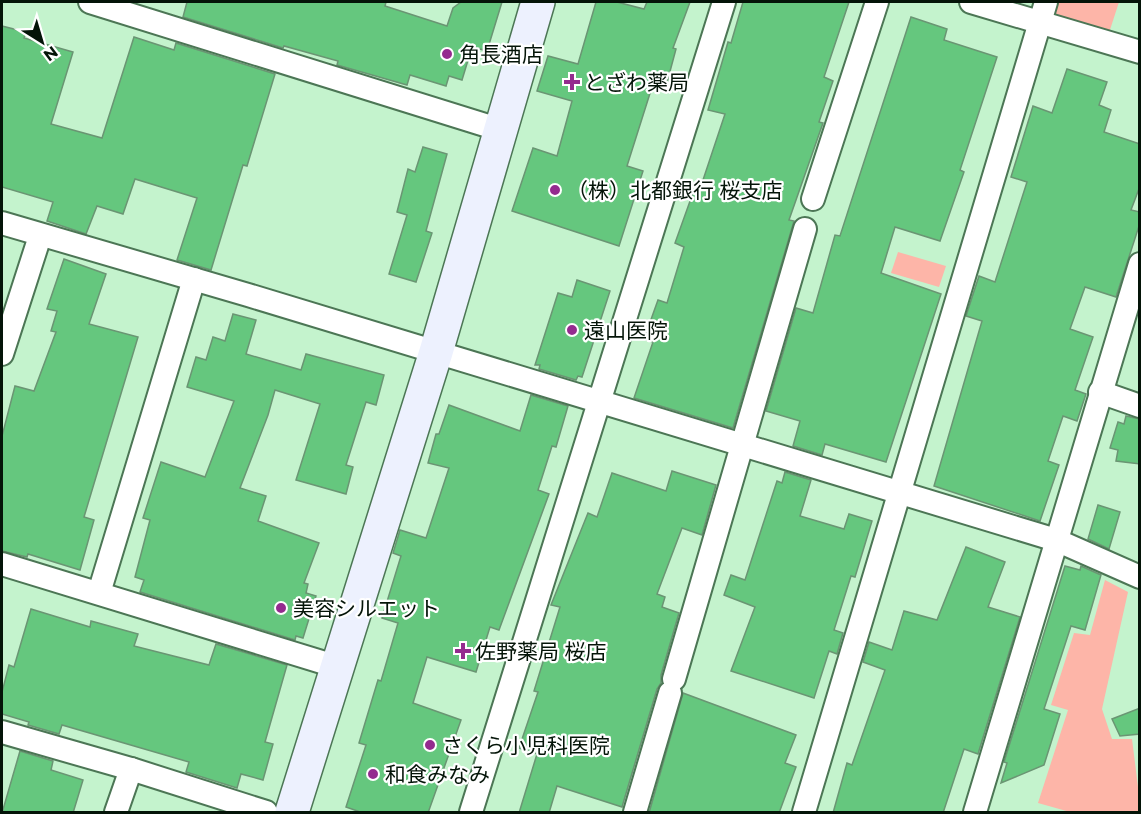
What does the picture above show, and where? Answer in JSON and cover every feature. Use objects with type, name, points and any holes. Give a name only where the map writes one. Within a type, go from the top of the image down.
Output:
[{"type":"street","points":[[90,2],[501,130]]},
{"type":"street","points":[[292,813],[436,351],[538,2]]},
{"type":"street","points":[[471,813],[724,2]]},
{"type":"street","points":[[813,199],[877,2]]},
{"type":"street","points":[[971,2],[1043,12],[1140,52]]},
{"type":"street","points":[[804,813],[1043,12]]},
{"type":"street","points":[[2,223],[436,351],[1056,540],[1140,577]]},
{"type":"street","points":[[635,813],[806,229]]},
{"type":"street","points":[[2,354],[40,236]]},
{"type":"street","points":[[975,813],[1140,264]]},
{"type":"street","points":[[99,593],[194,279]]},
{"type":"street","points":[[1100,392],[1140,406]]},
{"type":"street","points":[[2,564],[338,667]]},
{"type":"street","points":[[2,732],[130,769],[266,813]]},
{"type":"street","points":[[116,813],[130,769]]},
{"type":"shaded area","points":[[1053,2],[1119,2],[1108,36],[1048,17]]},
{"type":"shaded area","points":[[898,252],[946,266],[939,287],[891,273]]},
{"type":"shaded area","points":[[1105,580],[1128,592],[1102,709],[1112,739],[1132,739],[1139,812],[1070,812],[1038,803],[1068,710],[1051,705],[1074,633],[1090,635]]},
{"type":"building","points":[[187,2],[386,2],[385,6],[447,26],[453,8],[461,2],[502,2],[487,51],[472,47],[462,80],[449,76],[446,86],[410,75],[407,85],[337,65],[338,61],[284,46],[283,48],[183,17]]},
{"type":"building","points":[[596,2],[617,2],[644,9],[647,2],[690,2],[673,48],[676,49],[665,90],[652,87],[627,166],[643,171],[619,246],[512,211],[533,148],[557,156],[572,101],[537,91],[548,56],[578,64]]},
{"type":"building","points":[[743,2],[849,2],[824,77],[833,81],[819,122],[823,123],[789,220],[794,221],[733,428],[634,398],[653,342],[644,339],[658,300],[667,303],[684,247],[675,243],[694,190],[699,192],[725,114],[708,110],[728,42],[731,43]]},
{"type":"building","points":[[911,17],[947,29],[944,40],[997,57],[960,170],[964,172],[940,241],[895,227],[881,273],[941,294],[886,462],[825,444],[822,455],[793,446],[800,421],[766,411],[796,308],[813,313],[835,235],[840,236]]},
{"type":"building","points":[[2,26],[26,32],[24,38],[73,52],[51,124],[102,138],[134,37],[174,50],[176,43],[275,74],[247,166],[243,165],[211,270],[177,260],[197,198],[135,179],[123,214],[97,206],[86,234],[47,221],[53,202],[2,187]]},
{"type":"building","points":[[1067,69],[1107,82],[1099,105],[1111,110],[1104,132],[1140,144],[1140,186],[1131,210],[1140,212],[1140,223],[1116,297],[1085,287],[1070,329],[1093,337],[1075,390],[1086,394],[1077,421],[1063,416],[1048,461],[1059,465],[1040,521],[934,486],[982,321],[966,316],[979,276],[995,282],[1027,182],[1011,177],[1033,106],[1052,113]]},
{"type":"building","points":[[423,147],[447,154],[426,231],[432,233],[416,282],[389,274],[407,215],[397,212],[408,169],[415,172]]},
{"type":"building","points":[[64,259],[106,274],[89,324],[138,337],[84,517],[94,520],[80,570],[28,554],[27,557],[2,551],[2,436],[15,386],[34,391],[56,332],[51,331],[57,311],[47,309]]},
{"type":"building","name":"遠山医院","points":[[577,280],[610,291],[582,377],[578,376],[576,380],[539,369],[540,365],[535,365],[558,293],[572,297]]},
{"type":"building","points":[[233,314],[256,320],[246,354],[301,370],[306,354],[384,375],[376,405],[366,402],[346,465],[353,467],[346,494],[296,480],[320,404],[275,390],[268,415],[240,488],[266,496],[258,521],[319,543],[304,583],[308,584],[306,593],[316,596],[303,638],[296,636],[295,640],[140,592],[144,580],[135,577],[150,520],[143,518],[161,462],[205,477],[234,401],[187,387],[196,357],[206,360],[213,337],[225,341]]},
{"type":"building","points":[[531,395],[568,406],[556,447],[552,446],[538,490],[549,494],[499,630],[490,627],[476,672],[427,657],[413,703],[461,720],[428,813],[363,813],[346,807],[366,745],[359,743],[398,623],[382,618],[401,556],[393,553],[400,530],[426,538],[449,468],[428,463],[436,434],[439,434],[449,405],[520,431]]},
{"type":"building","points":[[1126,416],[1140,419],[1140,464],[1116,461],[1118,450],[1110,448],[1118,422],[1124,424]]},
{"type":"building","points":[[672,471],[716,485],[702,535],[682,528],[657,594],[665,597],[662,607],[679,613],[661,675],[661,683],[657,689],[622,807],[557,786],[549,813],[519,813],[537,754],[519,748],[538,692],[534,691],[560,607],[551,605],[588,513],[597,517],[612,473],[666,491]]},
{"type":"building","points":[[785,472],[811,480],[800,516],[844,529],[849,514],[872,521],[855,577],[851,576],[834,630],[843,633],[837,654],[829,651],[814,698],[731,671],[755,607],[724,595],[731,575],[745,580],[777,481],[782,483]]},
{"type":"building","points":[[1098,505],[1120,512],[1109,549],[1088,539]]},
{"type":"building","points":[[966,547],[1005,562],[988,607],[1020,617],[978,754],[964,749],[943,813],[833,813],[847,763],[852,765],[885,670],[863,662],[869,642],[892,650],[904,611],[937,620]]},
{"type":"building","points":[[1065,566],[1080,570],[1081,566],[1101,575],[1085,630],[1071,626],[1044,709],[1060,714],[1044,765],[1001,783],[1007,763],[1004,762]]},
{"type":"building","points":[[31,609],[90,627],[91,621],[138,634],[134,646],[209,665],[216,644],[287,665],[265,742],[273,744],[263,780],[241,774],[237,788],[186,772],[189,762],[62,725],[59,734],[2,714],[2,692],[9,665],[14,667]]},
{"type":"building","points":[[683,693],[796,735],[785,763],[796,767],[779,813],[649,813]]},
{"type":"building","points":[[1140,708],[1140,734],[1120,736],[1112,719]]},
{"type":"building","points":[[20,751],[53,761],[51,770],[83,780],[73,813],[2,813]]},
{"type":"place","name":"角長酒店","points":[[447,54]]},
{"type":"place","name":"とざわ薬局","points":[[572,82]]},
{"type":"place","name":"（株）北都銀行 桜支店","points":[[555,190]]},
{"type":"place","name":"遠山医院","points":[[572,330]]},
{"type":"place","name":"美容シルエット","points":[[281,608]]},
{"type":"place","name":"佐野薬局 桜店","points":[[463,651]]},
{"type":"place","name":"さくら小児科医院","points":[[430,745]]},
{"type":"place","name":"和食みなみ","points":[[373,774]]}]
